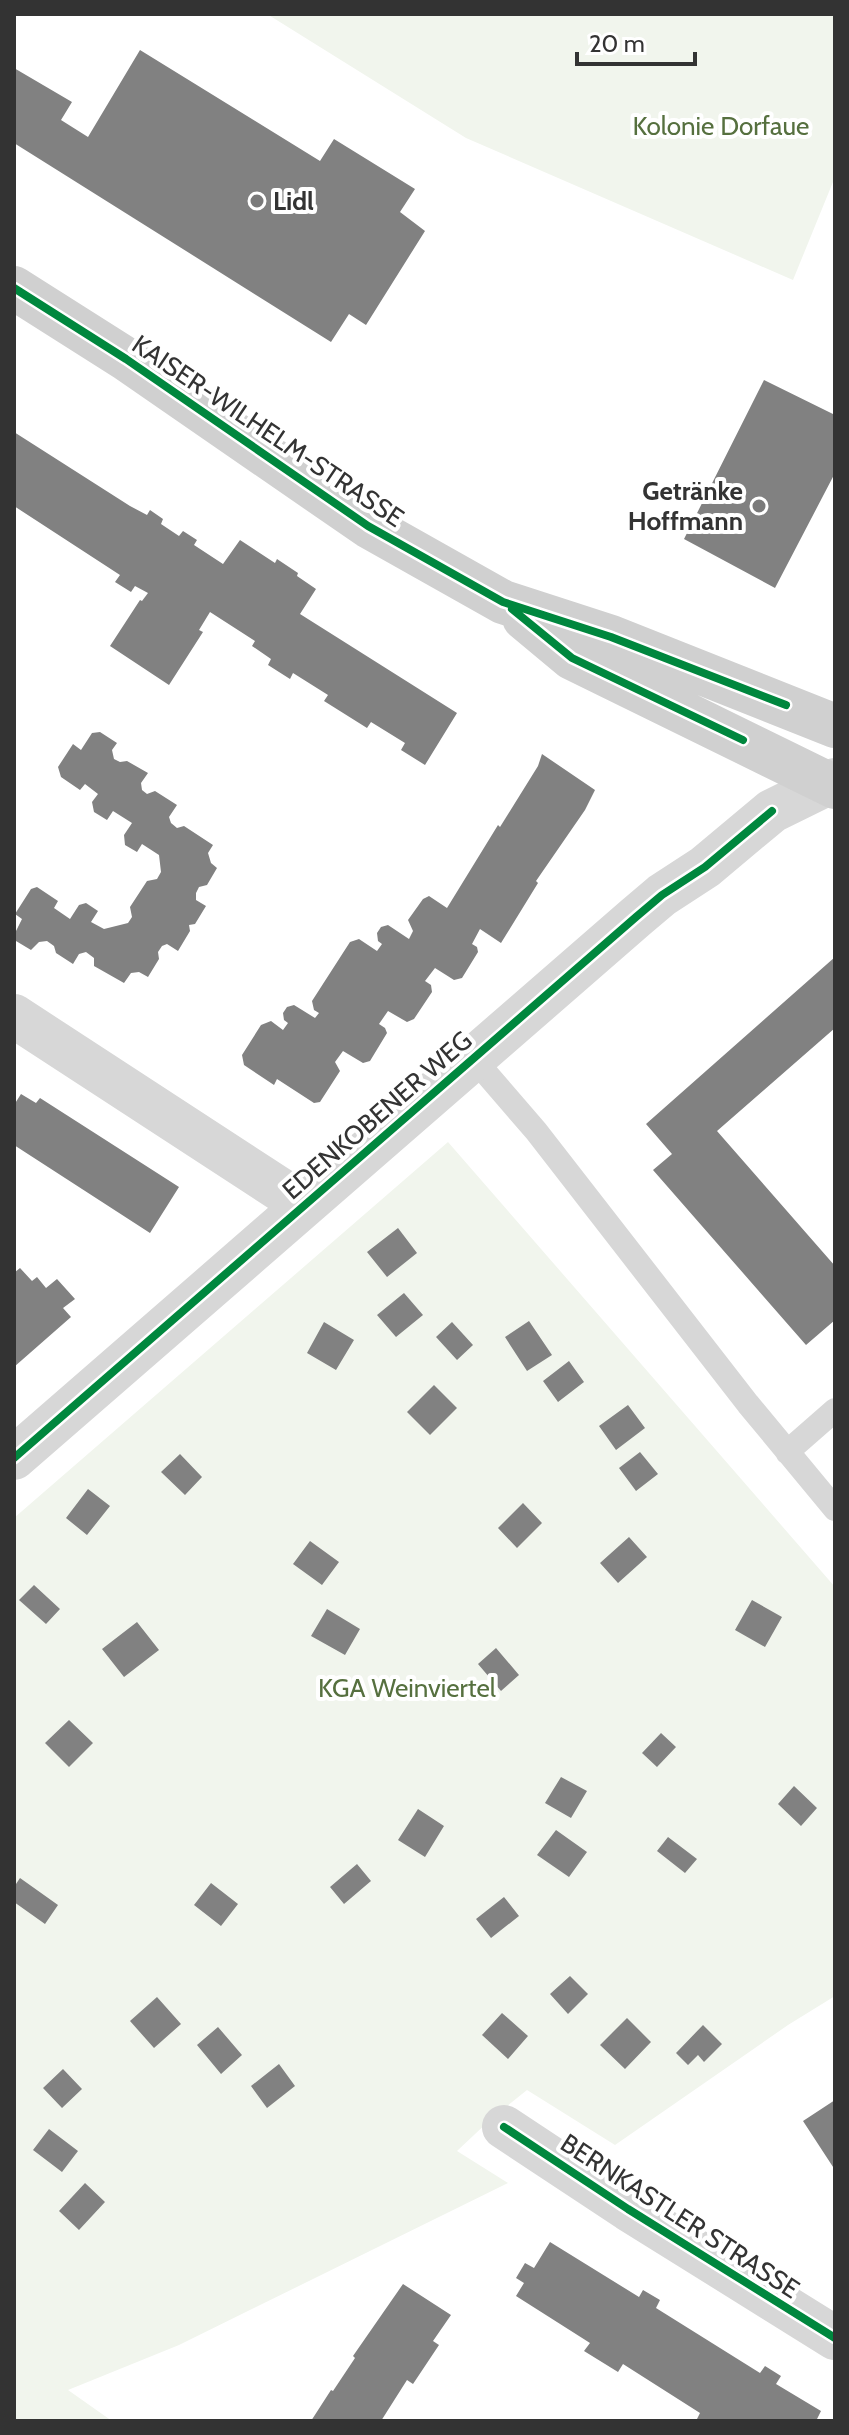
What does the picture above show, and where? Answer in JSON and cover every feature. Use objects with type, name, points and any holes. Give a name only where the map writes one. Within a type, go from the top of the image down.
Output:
[{"type":"main road","name":"KAISER-WILHELM-STRASSE","points":[[14,288],[126,359],[368,526],[503,602],[572,658],[833,784]]},
{"type":"main road","name":"KAISER-WILHELM-STRASSE","points":[[503,602],[611,637],[835,726]]},
{"type":"street","name":"EDENKOBENER WEG","points":[[14,1458],[662,895],[705,867],[772,811],[833,784]]},
{"type":"street","points":[[14,1016],[304,1205]]},
{"type":"street","name":"BERNKASTLER STRASSE","points":[[504,2127],[628,2209],[835,2338]]},
{"type":"lane","points":[[473,1058],[536,1131],[835,1509]]},
{"type":"lane","points":[[787,1452],[835,1410]]},
{"type":"green space","name":"Kolonie Dorfaue","points":[[267,14],[835,14],[835,177],[793,280],[466,138]]},
{"type":"green space","name":"KGA Weinviertel","points":[[448,1142],[835,1587],[835,1996],[615,2145],[527,2090],[457,2151],[508,2183],[179,2345],[68,2390],[112,2421],[14,2421],[14,1518]]},
{"type":"building","name":"Lidl","points":[[140,50],[320,161],[334,139],[415,189],[400,212],[425,231],[366,325],[349,314],[331,342],[14,143],[14,68],[72,102],[61,120],[88,137]]},
{"type":"building","name":"Getränke Hoffmann","points":[[764,380],[835,415],[835,473],[775,588],[684,539]]},
{"type":"building","points":[[14,432],[130,506],[147,515],[150,510],[163,519],[161,524],[179,536],[183,531],[197,540],[194,545],[223,564],[240,540],[275,563],[277,559],[298,573],[297,576],[316,589],[300,614],[457,713],[425,765],[401,750],[405,743],[371,722],[367,728],[324,701],[328,695],[293,673],[290,679],[268,665],[271,659],[252,646],[255,641],[210,612],[199,630],[203,632],[169,685],[110,646],[140,600],[148,593],[135,586],[131,592],[115,582],[120,575],[14,506]]},
{"type":"building","points":[[100,732],[117,743],[112,750],[114,759],[127,761],[148,773],[141,783],[142,790],[147,794],[155,791],[177,805],[169,817],[171,823],[177,828],[184,826],[213,845],[208,853],[211,863],[217,868],[207,885],[199,887],[196,893],[196,900],[206,906],[195,924],[189,925],[190,931],[178,951],[167,944],[162,946],[158,952],[159,959],[148,977],[139,972],[131,973],[124,983],[94,966],[94,958],[86,952],[79,954],[73,964],[56,953],[54,946],[47,941],[39,942],[31,950],[16,941],[15,933],[22,919],[15,914],[31,889],[37,887],[58,901],[54,908],[70,919],[79,905],[86,903],[98,911],[91,922],[104,929],[128,923],[132,917],[130,907],[147,881],[157,879],[161,872],[159,855],[142,844],[137,852],[125,845],[124,835],[132,823],[113,811],[107,820],[94,812],[92,802],[98,794],[85,784],[80,790],[61,777],[58,767],[73,744],[81,750],[92,733]]},
{"type":"building","points":[[542,754],[595,790],[585,810],[536,881],[538,883],[501,943],[480,929],[472,944],[478,952],[462,978],[454,980],[435,968],[425,981],[431,985],[432,992],[414,1019],[407,1022],[388,1011],[379,1024],[387,1033],[370,1061],[363,1063],[343,1051],[335,1062],[340,1071],[320,1102],[314,1103],[277,1079],[274,1085],[244,1065],[242,1055],[261,1025],[271,1021],[283,1030],[288,1023],[283,1013],[287,1007],[294,1005],[315,1018],[319,1013],[314,1010],[312,1001],[350,942],[359,939],[377,951],[382,944],[378,941],[377,933],[381,927],[388,925],[409,939],[413,931],[408,920],[423,899],[429,896],[447,908],[538,766]]},
{"type":"building","points":[[835,957],[835,1028],[717,1131],[835,1266],[835,1320],[806,1345],[653,1170],[672,1154],[646,1124]]},
{"type":"building","points":[[21,1094],[36,1103],[40,1098],[179,1187],[150,1233],[14,1145],[14,1105]]},
{"type":"building","points":[[398,1228],[417,1253],[387,1277],[367,1252]]},
{"type":"building","points":[[20,1268],[32,1281],[37,1277],[46,1288],[57,1279],[75,1299],[63,1308],[71,1317],[14,1367],[14,1273]]},
{"type":"building","points":[[404,1293],[423,1315],[396,1337],[377,1315]]},
{"type":"building","points":[[529,1321],[552,1355],[527,1371],[505,1337]]},
{"type":"building","points":[[324,1322],[354,1340],[336,1370],[307,1353]]},
{"type":"building","points":[[452,1322],[473,1345],[457,1360],[436,1337]]},
{"type":"building","points":[[569,1361],[584,1382],[558,1402],[543,1381]]},
{"type":"building","points":[[434,1385],[457,1408],[430,1435],[407,1412]]},
{"type":"building","points":[[628,1405],[645,1428],[616,1450],[599,1426]]},
{"type":"building","points":[[640,1452],[658,1474],[636,1491],[619,1468]]},
{"type":"building","points":[[180,1454],[202,1477],[185,1495],[161,1472]]},
{"type":"building","points":[[88,1489],[110,1506],[87,1535],[66,1518]]},
{"type":"building","points":[[523,1503],[542,1523],[517,1548],[498,1528]]},
{"type":"building","points":[[629,1537],[647,1557],[618,1583],[600,1563]]},
{"type":"building","points":[[310,1541],[339,1562],[322,1585],[293,1564]]},
{"type":"building","points":[[34,1585],[60,1609],[46,1624],[19,1600]]},
{"type":"building","points":[[752,1600],[782,1617],[765,1647],[735,1630]]},
{"type":"building","points":[[327,1609],[360,1629],[345,1655],[311,1636]]},
{"type":"building","points":[[137,1622],[159,1650],[124,1677],[102,1649]]},
{"type":"building","points":[[496,1648],[519,1675],[501,1691],[478,1664]]},
{"type":"building","points":[[69,1720],[93,1743],[69,1767],[45,1743]]},
{"type":"building","points":[[661,1733],[676,1747],[657,1767],[642,1753]]},
{"type":"building","points":[[561,1777],[587,1791],[571,1818],[545,1803]]},
{"type":"building","points":[[794,1786],[817,1808],[801,1826],[778,1804]]},
{"type":"building","points":[[418,1809],[444,1826],[425,1857],[398,1840]]},
{"type":"building","points":[[556,1830],[587,1852],[569,1877],[537,1855]]},
{"type":"building","points":[[668,1837],[697,1859],[685,1873],[657,1851]]},
{"type":"building","points":[[357,1864],[371,1881],[344,1904],[330,1887]]},
{"type":"building","points":[[20,1878],[58,1905],[45,1924],[14,1902],[14,1887]]},
{"type":"building","points":[[211,1883],[238,1904],[221,1926],[194,1905]]},
{"type":"building","points":[[504,1897],[519,1916],[491,1938],[476,1919]]},
{"type":"building","points":[[570,1976],[588,1994],[568,2014],[550,1994]]},
{"type":"building","points":[[157,1997],[181,2024],[154,2048],[130,2021]]},
{"type":"building","points":[[502,2013],[528,2036],[508,2059],[482,2035]]},
{"type":"building","points":[[627,2018],[651,2042],[625,2069],[600,2045]]},
{"type":"building","points":[[703,2025],[722,2044],[704,2062],[698,2055],[688,2065],[676,2053]]},
{"type":"building","points":[[218,2027],[242,2055],[221,2074],[197,2045]]},
{"type":"building","points":[[279,2064],[295,2086],[267,2108],[251,2086]]},
{"type":"building","points":[[63,2069],[82,2089],[62,2108],[43,2088]]},
{"type":"building","points":[[835,2100],[835,2170],[803,2121]]},
{"type":"building","points":[[49,2129],[78,2151],[62,2172],[33,2150]]},
{"type":"building","points":[[85,2183],[105,2202],[79,2230],[59,2211]]},
{"type":"building","points":[[550,2242],[639,2297],[643,2290],[660,2300],[656,2308],[760,2373],[765,2366],[781,2376],[776,2384],[821,2411],[816,2421],[696,2421],[700,2413],[623,2364],[618,2372],[584,2351],[590,2343],[516,2296],[524,2283],[516,2278],[525,2263],[534,2268]]},
{"type":"building","points":[[403,2284],[451,2315],[433,2341],[439,2345],[413,2384],[407,2380],[381,2421],[311,2421],[333,2391],[355,2358],[353,2356]]},
{"type":"cycle path","points":[[14,288],[126,359],[368,526],[503,602],[611,637],[786,705]]},
{"type":"cycle path","points":[[512,609],[572,658],[743,740]]},
{"type":"cycle path","points":[[14,1458],[636,917],[662,895],[705,867],[772,811]]},
{"type":"cycle path","points":[[504,2127],[628,2209],[835,2338]]},
{"type":"place","name":"Lidl","points":[[257,201]]},
{"type":"place","name":"Getränke Hoffmann","points":[[759,506]]}]
